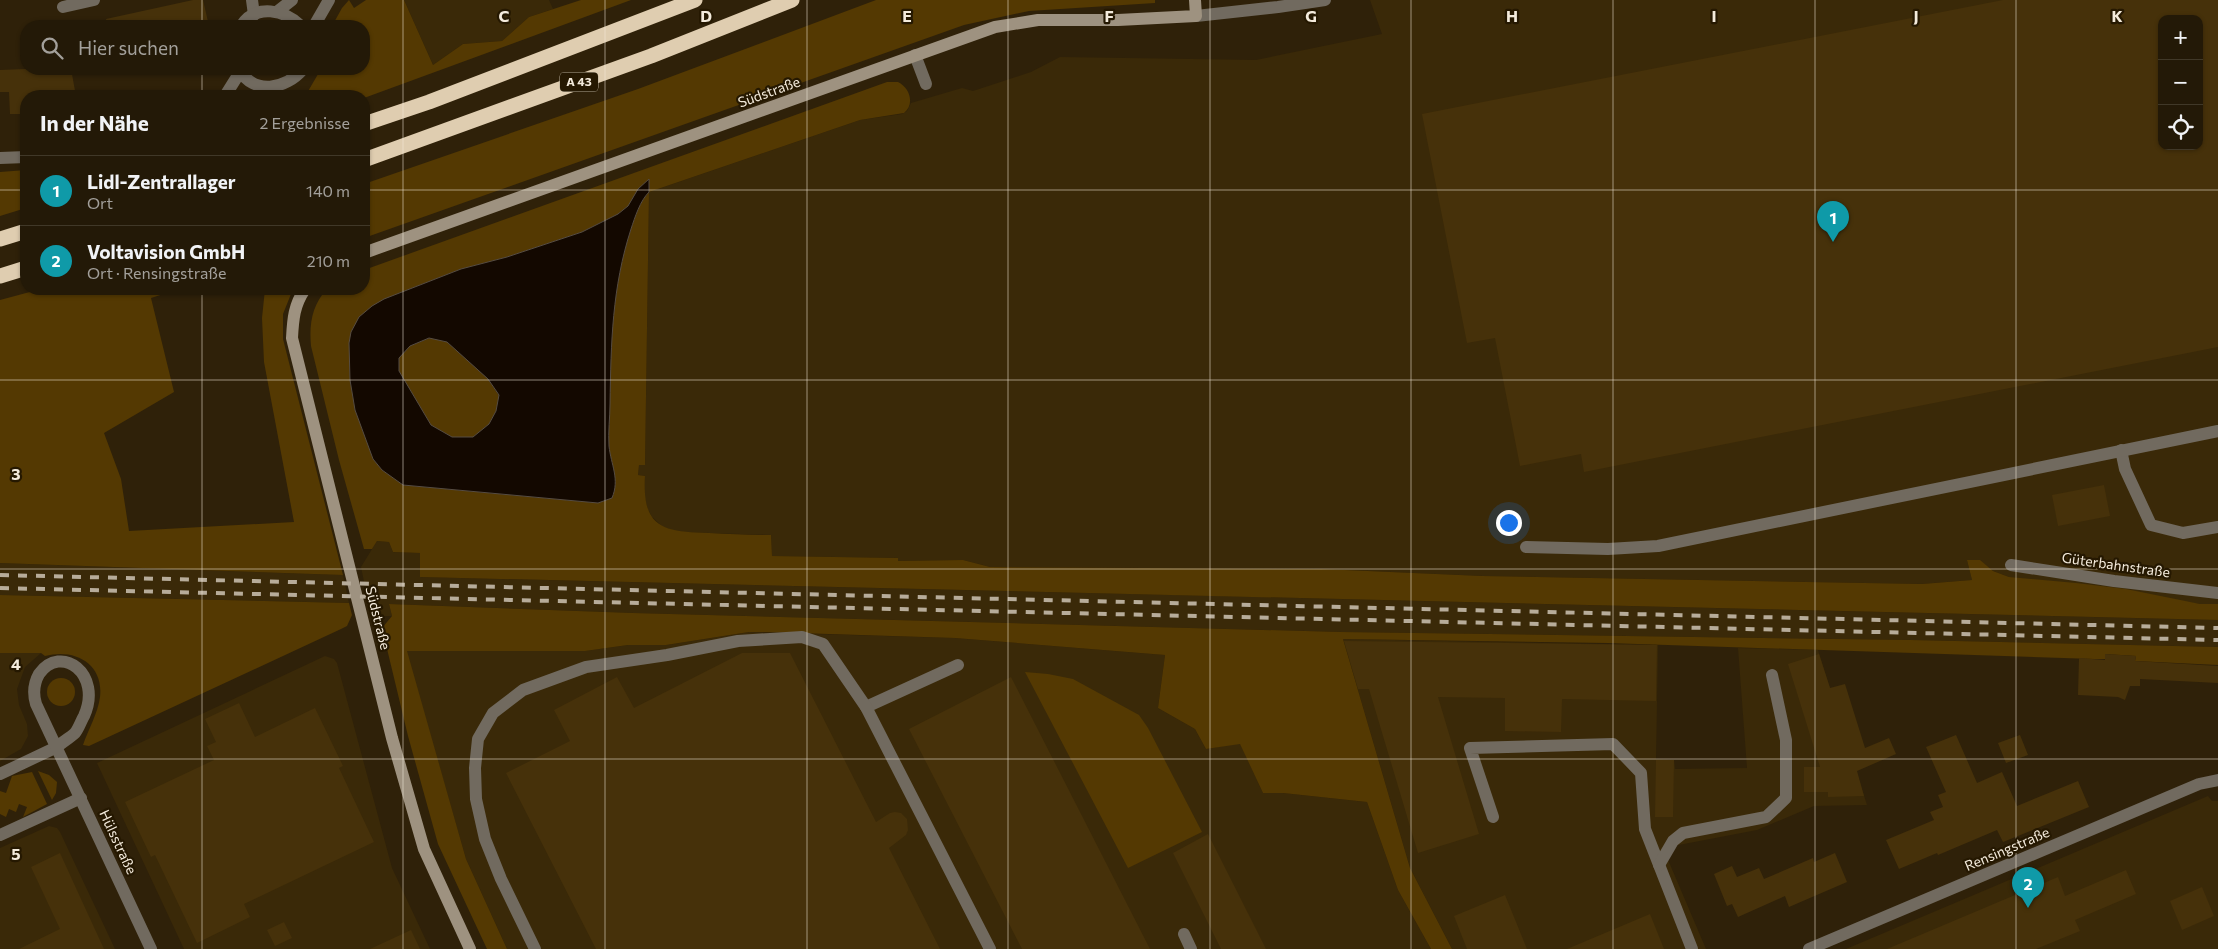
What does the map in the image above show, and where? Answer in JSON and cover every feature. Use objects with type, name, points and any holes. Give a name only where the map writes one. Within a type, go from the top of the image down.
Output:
[{"type":"highway","name":"A 43","points":[[370,122],[438,98],[695,0]]},
{"type":"highway","name":"A 43","points":[[370,158],[651,56],[792,0]]},
{"type":"highway","points":[[0,239],[20,233]]},
{"type":"highway","points":[[0,276],[20,270]]},
{"type":"street","points":[[63,7],[94,0]]},
{"type":"street","points":[[252,0],[254,14]]},
{"type":"street","points":[[278,11],[292,0]]},
{"type":"street","points":[[317,20],[329,0]]},
{"type":"street","points":[[1196,0],[1196,16]]},
{"type":"street","name":"Südstraße","points":[[370,251],[975,33],[1015,23],[1038,20],[1118,20],[1196,16],[1325,0]]},
{"type":"street","points":[[248,20],[254,14],[266,11],[278,11],[291,16],[295,20]]},
{"type":"street","points":[[915,55],[926,84]]},
{"type":"street","points":[[228,90],[237,75]]},
{"type":"street","points":[[245,75],[252,82],[266,87],[280,86],[298,75]]},
{"type":"street","points":[[0,158],[20,157]]},
{"type":"street","name":"Südstraße","points":[[301,295],[297,300],[293,317],[292,338],[392,738],[424,849],[470,949]]},
{"type":"street","points":[[1526,547],[1608,549],[1658,546],[2218,431]]},
{"type":"street","points":[[2121,450],[2125,469],[2151,525],[2183,533],[2218,527]]},
{"type":"street","name":"Güterbahnstraße","points":[[2011,565],[2124,582],[2218,593]]},
{"type":"street","points":[[535,949],[485,840],[476,799],[475,768],[478,738],[493,713],[523,690],[586,668],[738,641],[802,637],[823,644],[866,707],[990,949]]},
{"type":"street","name":"Hülsstraße","points":[[57,747],[78,728],[89,698],[89,687],[83,673],[77,667],[65,663],[55,663],[43,670],[37,678],[34,689],[36,704],[151,949]]},
{"type":"street","points":[[866,707],[958,664]]},
{"type":"street","points":[[1659,865],[1673,842],[1683,833],[1766,816],[1786,798],[1786,740],[1772,675]]},
{"type":"street","points":[[1493,817],[1470,748],[1613,744],[1641,773],[1645,829],[1692,949]]},
{"type":"street","points":[[0,774],[57,747]]},
{"type":"street","name":"Rensingstraße","points":[[1809,949],[2199,784],[2218,780]]},
{"type":"street","points":[[0,835],[81,798]]},
{"type":"street","points":[[1184,934],[1191,949]]},
{"type":"shaded area","points":[[349,0],[354,8],[366,0],[404,0],[433,65],[463,44],[502,41],[529,17],[581,0],[631,0],[370,96],[370,90],[309,90],[318,75],[370,75],[370,20],[335,20]]},
{"type":"shaded area","points":[[404,0],[549,0],[553,9],[529,17],[502,41],[463,44],[433,65]]},
{"type":"shaded area","points":[[876,0],[1155,0],[1155,3],[1029,11],[964,25],[370,236],[370,182],[638,89]]},
{"type":"shaded area","points":[[1370,0],[2218,0],[2218,604],[2200,604],[2009,577],[1993,571],[1980,561],[1967,560],[1972,580],[1922,584],[1482,576],[1322,569],[990,567],[963,560],[898,561],[898,558],[772,556],[771,535],[677,532],[663,527],[652,517],[644,496],[645,476],[638,475],[639,465],[645,464],[649,192],[860,120],[902,114],[907,111],[911,103],[962,88],[973,91],[1031,72],[1060,57],[1256,60],[1382,34]]},
{"type":"shaded area","points":[[887,82],[898,82],[906,88],[910,96],[909,105],[904,113],[860,120],[649,192],[645,465],[639,465],[638,475],[645,476],[647,507],[652,517],[659,524],[679,531],[771,535],[772,556],[898,558],[898,561],[963,560],[990,567],[1322,569],[1482,576],[1922,584],[1972,580],[1967,560],[1980,560],[1993,571],[2009,577],[2126,589],[2200,604],[2218,604],[2218,620],[420,577],[420,553],[393,552],[389,542],[377,541],[372,549],[364,549],[339,460],[311,346],[313,315],[322,295],[370,295],[370,268]],"holes":[[[649,180],[649,192],[640,204],[631,229],[616,294],[611,359],[609,435],[609,446],[615,478],[612,498],[598,503],[403,485],[382,470],[373,459],[355,410],[350,380],[349,343],[399,293],[461,269],[507,257],[582,232],[618,214],[628,206]]]},
{"type":"shaded area","points":[[20,170],[20,210],[0,216],[0,172]]},
{"type":"shaded area","points":[[649,179],[649,192],[638,209],[631,229],[616,294],[611,359],[609,435],[609,446],[615,478],[612,498],[598,503],[403,485],[382,470],[373,459],[355,410],[350,380],[349,343],[351,332],[359,317],[384,299],[461,269],[507,257],[582,232],[618,214],[628,206],[638,189]],"holes":[[[429,338],[447,342],[488,379],[499,395],[496,411],[489,424],[473,437],[452,437],[431,425],[399,371],[399,358],[410,346]]]},
{"type":"shaded area","points":[[20,295],[160,295],[151,298],[174,392],[104,433],[121,479],[129,531],[294,522],[264,362],[262,318],[264,295],[291,295],[283,314],[283,339],[343,575],[0,563],[0,300]]},
{"type":"shaded area","points":[[430,338],[447,342],[488,379],[499,396],[496,411],[489,424],[473,437],[452,437],[431,425],[399,371],[399,358],[410,346]]},
{"type":"shaded area","points":[[377,541],[389,542],[393,552],[420,553],[421,577],[2218,620],[2218,647],[1911,640],[1341,632],[633,613],[389,604],[392,616],[379,616],[370,611],[361,567]]},
{"type":"shaded area","points":[[0,563],[343,575],[349,603],[0,595]]},
{"type":"shaded area","points":[[0,595],[349,603],[352,615],[347,626],[341,629],[89,746],[83,745],[99,703],[100,685],[97,675],[92,667],[76,656],[56,654],[45,656],[41,653],[0,653]]},
{"type":"shaded area","points":[[389,604],[633,613],[1341,632],[1911,640],[2218,647],[2218,665],[2135,661],[2136,656],[2105,654],[2105,659],[2094,659],[1607,643],[1343,639],[1410,868],[1452,949],[1431,949],[1398,890],[1367,802],[1283,793],[1263,793],[1240,744],[1206,749],[1195,729],[1158,708],[1165,655],[955,638],[765,632],[749,632],[666,645],[628,645],[585,651],[407,651],[466,859],[507,949],[487,949],[438,844],[408,736],[382,628],[392,616]]},
{"type":"shaded area","points":[[749,632],[955,638],[1165,655],[1158,708],[1195,729],[1206,749],[1240,743],[1263,793],[1283,793],[1367,802],[1398,890],[1431,949],[507,949],[466,859],[406,651],[585,651],[628,645],[666,645]]},
{"type":"shaded area","points":[[1343,639],[1658,645],[1656,759],[1674,760],[1675,769],[1747,768],[1738,648],[1818,650],[1867,805],[1814,806],[1757,830],[1663,848],[1706,949],[1452,949],[1410,868]]},
{"type":"shaded area","points":[[0,653],[41,653],[25,667],[17,689],[19,705],[27,724],[28,736],[21,749],[0,761]]},
{"type":"shaded area","points":[[325,656],[334,659],[337,663],[392,868],[430,949],[184,949],[97,763]]},
{"type":"shaded area","points":[[1025,672],[1073,679],[1139,715],[1148,728],[1202,832],[1128,868]]},
{"type":"shaded area","points":[[61,678],[71,682],[75,692],[71,702],[61,706],[51,702],[47,692],[51,682]]},
{"type":"shaded area","points":[[38,771],[49,775],[57,782],[56,793],[52,800]]},
{"type":"shaded area","points":[[32,772],[47,804],[23,817],[27,807],[19,804],[16,812],[9,809],[6,817],[0,814],[0,791],[6,793],[12,776]]},
{"type":"shaded area","points":[[2208,796],[2212,801],[2218,801],[2218,949],[1846,949]]},
{"type":"shaded area","points":[[49,826],[57,828],[60,832],[115,949],[0,949],[0,848]]},
{"type":"building","points":[[193,0],[203,0],[208,20],[106,20]]},
{"type":"building","points":[[2003,0],[2218,0],[2218,347],[1584,472],[1581,454],[1520,466],[1495,338],[1467,343],[1422,114]]},
{"type":"building","points":[[20,69],[20,75],[72,75],[75,90],[20,90],[20,114],[10,114],[9,92],[0,92],[0,70]]},
{"type":"building","points":[[2104,485],[2110,516],[2058,526],[2052,495]]},
{"type":"building","points":[[1344,641],[1657,645],[1656,701],[1562,699],[1561,732],[1505,731],[1505,698],[1438,697],[1479,834],[1418,853],[1369,689],[1358,689]]},
{"type":"building","points":[[742,653],[790,653],[876,822],[895,812],[901,813],[907,819],[908,830],[906,835],[889,848],[940,949],[596,949],[506,773],[570,741],[554,710],[617,677],[634,708]]},
{"type":"building","points":[[1819,654],[1830,688],[1845,684],[1865,748],[1889,738],[1896,754],[1857,771],[1864,796],[1828,797],[1828,792],[1804,792],[1804,767],[1820,767],[1788,664]]},
{"type":"building","points":[[2105,654],[2136,656],[2135,661],[2218,666],[2218,683],[2140,679],[2140,686],[2130,686],[2125,700],[2118,697],[2078,695],[2079,658],[2105,660]]},
{"type":"building","points":[[1011,677],[1150,949],[1022,949],[909,729]]},
{"type":"building","points":[[239,703],[255,737],[315,708],[343,766],[339,768],[374,842],[244,904],[250,917],[197,943],[155,855],[151,857],[125,802],[214,760],[207,746],[216,742],[205,719]]},
{"type":"building","points":[[1956,735],[1977,783],[2002,772],[2017,806],[2078,781],[2089,807],[2003,842],[1997,830],[1899,869],[1886,840],[1934,820],[1930,812],[1943,807],[1938,795],[1946,792],[1926,747]]},
{"type":"building","points":[[2020,735],[2028,755],[2006,763],[1998,743]]},
{"type":"building","points":[[1656,760],[1674,760],[1673,817],[1655,817]]},
{"type":"building","points":[[1208,834],[1266,949],[1221,949],[1173,853]]},
{"type":"building","points":[[60,853],[104,949],[19,949],[60,929],[31,867]]},
{"type":"building","points":[[1835,853],[1847,882],[1789,907],[1785,896],[1738,917],[1732,904],[1727,906],[1714,874],[1732,866],[1737,877],[1759,868],[1764,879],[1813,858],[1814,862]]},
{"type":"building","points":[[2126,870],[2136,894],[2075,920],[2080,931],[2036,949],[1887,949],[2058,877],[2065,896]]},
{"type":"building","points":[[2202,887],[2214,916],[2182,930],[2170,901]]},
{"type":"building","points":[[1505,895],[1527,949],[1467,949],[1454,916]]},
{"type":"building","points":[[1650,914],[1664,949],[1567,949]]},
{"type":"building","points":[[284,922],[292,938],[275,946],[267,930]]},
{"type":"building","points":[[411,930],[420,949],[370,949]]},
{"type":"railway","points":[[0,575],[2218,628]]},
{"type":"railway","points":[[0,588],[2218,640]]},
{"type":"place","name":"Lidl-Zentrallager","points":[[1833,242]]},
{"type":"place","name":"Voltavision GmbH","points":[[2028,908]]}]
